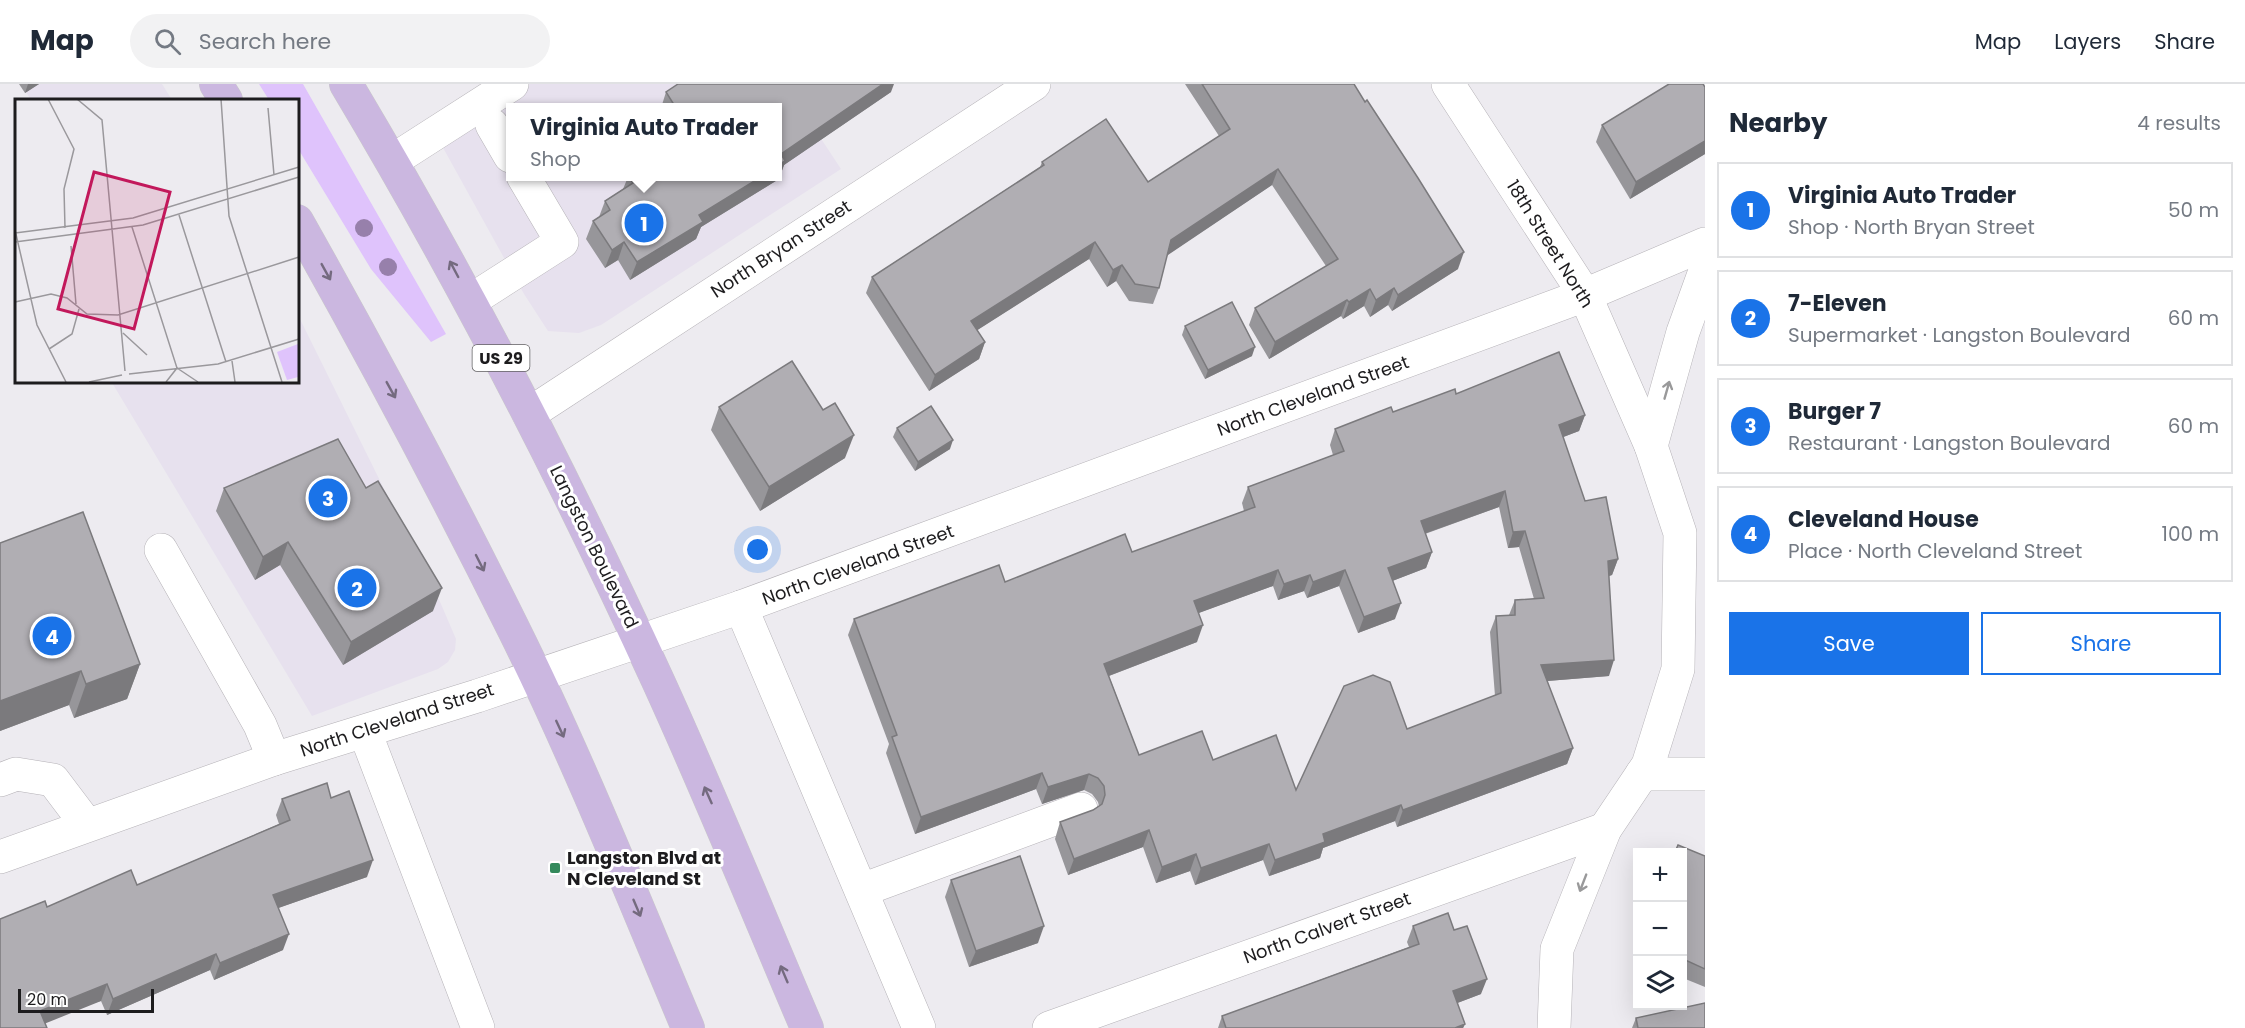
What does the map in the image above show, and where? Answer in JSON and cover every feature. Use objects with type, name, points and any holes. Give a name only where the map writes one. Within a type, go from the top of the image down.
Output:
[{"type":"main road","points":[[216,84],[225,99]]},
{"type":"main road","name":"Langston Boulevard","points":[[346,84],[470,301],[529,414],[639,641],[807,1028]]},
{"type":"main road","points":[[298,224],[417,439],[536,676],[581,774],[688,1028]]},
{"type":"street","points":[[392,161],[512,84]]},
{"type":"street","name":"North Bryan Street","points":[[529,414],[1034,84]]},
{"type":"street","name":"18th Street North","points":[[1448,84],[1585,295],[1651,446],[1680,532],[1678,669],[1648,765],[1605,829],[1557,949],[1554,1028]]},
{"type":"street","points":[[492,125],[506,149]]},
{"type":"street","points":[[470,301],[562,242],[525,181]]},
{"type":"street","name":"North Cleveland Street","points":[[0,857],[274,759],[365,732],[741,607],[1585,295],[1705,244]]},
{"type":"street","points":[[1651,446],[1683,332],[1705,271]]},
{"type":"street","points":[[161,550],[260,725],[274,759]]},
{"type":"street","points":[[741,607],[919,1028]]},
{"type":"street","points":[[365,732],[478,1028]]},
{"type":"street","points":[[0,780],[16,774],[53,780],[87,825]]},
{"type":"street","points":[[1642,774],[1703,779]]},
{"type":"street","points":[[862,890],[1081,809]]},
{"type":"street","name":"North Calvert Street","points":[[1049,1028],[1605,829]]},
{"type":"shaded area","points":[[21,84],[162,84],[171,99],[30,99]]},
{"type":"shaded area","points":[[259,84],[303,84],[446,334],[431,342],[371,269],[298,149],[298,99],[268,99]]},
{"type":"shaded area","points":[[513,84],[785,84],[841,169],[601,325],[579,333],[548,331],[524,294],[436,135]]},
{"type":"shaded area","points":[[298,315],[441,604],[456,639],[455,650],[448,662],[438,669],[312,716],[112,382],[298,382]]},
{"type":"building","points":[[678,84],[883,84],[782,153],[782,103],[673,103],[666,92]]},
{"type":"building","points":[[1202,84],[1354,84],[1365,102],[1367,100],[1464,252],[1398,295],[1394,288],[1376,300],[1370,289],[1275,342],[1255,308],[1338,259],[1278,169],[1171,240],[1159,288],[1135,284],[1122,265],[1113,270],[1095,242],[971,321],[985,342],[935,375],[872,277],[1044,165],[1042,162],[1106,119],[1148,182],[1230,129]]},
{"type":"building","points":[[1669,84],[1703,84],[1705,87],[1705,141],[1636,182],[1602,125]]},
{"type":"building","points":[[632,181],[754,181],[699,215],[703,222],[637,262],[624,242],[612,250],[593,221],[610,210],[605,201],[633,183]]},
{"type":"building","points":[[1232,302],[1255,347],[1208,370],[1185,326]]},
{"type":"building","points":[[1559,352],[1585,415],[1559,425],[1585,501],[1606,497],[1618,559],[1608,561],[1614,660],[1541,665],[1573,748],[1403,810],[1401,805],[1323,834],[1325,842],[1275,860],[1269,844],[1201,868],[1196,854],[1162,867],[1149,830],[1074,859],[1060,822],[1093,810],[1102,804],[1105,795],[1104,786],[1098,778],[1089,774],[1048,787],[1042,773],[921,817],[892,737],[897,735],[854,619],[999,565],[1005,582],[1125,534],[1132,552],[1255,507],[1248,487],[1344,451],[1335,429],[1391,407],[1393,412],[1455,389],[1456,394]],"holes":[[[1505,491],[1513,532],[1525,531],[1544,598],[1515,600],[1515,615],[1496,616],[1501,693],[1407,729],[1390,682],[1373,675],[1344,686],[1296,790],[1276,735],[1213,760],[1202,731],[1139,755],[1104,664],[1203,625],[1194,601],[1278,570],[1284,584],[1310,575],[1313,582],[1345,570],[1364,617],[1401,603],[1388,568],[1432,552],[1421,521]]]},
{"type":"building","points":[[792,361],[823,410],[835,403],[854,435],[769,487],[719,407]]},
{"type":"building","points":[[931,406],[953,440],[918,462],[897,428]]},
{"type":"building","points":[[338,439],[366,488],[378,481],[442,588],[351,642],[288,542],[263,557],[224,488]]},
{"type":"building","points":[[83,512],[140,664],[86,684],[81,671],[0,701],[0,543]]},
{"type":"building","points":[[327,783],[331,798],[349,791],[373,860],[273,895],[289,934],[220,963],[216,954],[113,999],[107,984],[40,1011],[47,1028],[0,1028],[0,919],[45,901],[47,907],[131,870],[137,885],[290,820],[282,799]]},
{"type":"building","points":[[1687,849],[1705,856],[1705,969],[1687,961]]},
{"type":"building","points":[[1020,856],[1044,926],[976,951],[951,880]]},
{"type":"building","points":[[1448,913],[1454,930],[1467,926],[1487,979],[1453,991],[1465,1024],[1455,1028],[1226,1028],[1222,1016],[1419,944],[1413,926]]},
{"type":"building","points":[[1705,1003],[1705,1028],[1638,1028],[1636,1018],[1673,1010],[1687,1010],[1687,1007]]},
{"type":"place","name":"Virginia Auto Trader","points":[[644,223]]},
{"type":"place","name":"Burger 7","points":[[328,498]]},
{"type":"place","name":"7-Eleven","points":[[357,588]]},
{"type":"place","name":"Cleveland House","points":[[52,636]]},
{"type":"place","name":"Langston Blvd at N Cleveland St","points":[[555,868]]}]
